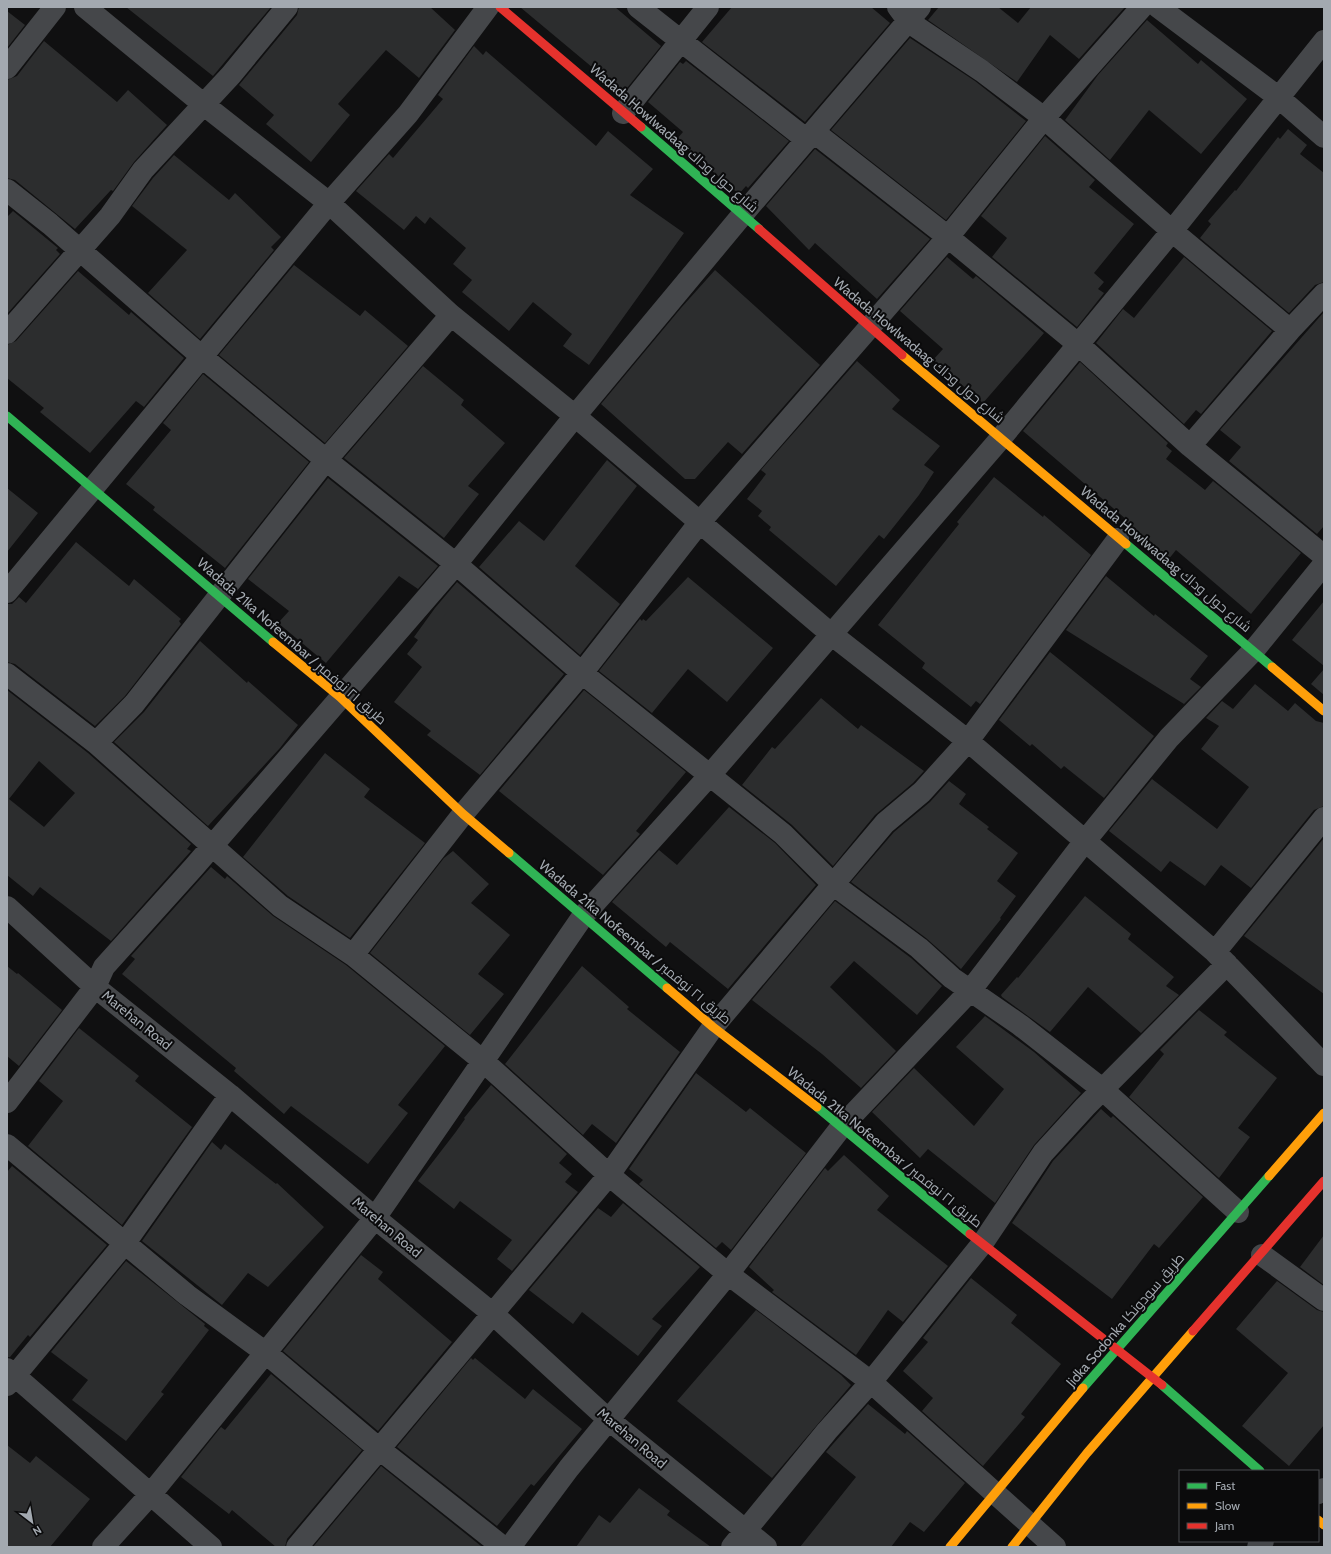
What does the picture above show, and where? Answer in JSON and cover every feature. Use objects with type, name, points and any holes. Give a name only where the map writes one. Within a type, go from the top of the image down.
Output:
[{"type":"street","points":[[7,68],[55,7]]},
{"type":"street","points":[[85,7],[203,104],[329,203],[451,315],[575,416],[831,634],[968,741],[1221,958],[1324,1065]]},
{"type":"street","points":[[7,333],[110,216],[143,170],[231,75],[287,7]]},
{"type":"street","points":[[7,592],[329,203],[408,114],[488,7]]},
{"type":"street","name":"Wadada Howlwadaag شارع حول وداك","points":[[500,7],[743,214],[870,328],[1118,539],[1254,650],[1324,711]]},
{"type":"street","points":[[638,7],[680,42],[948,238],[1079,345],[1190,446],[1324,556]]},
{"type":"street","points":[[623,113],[708,7]]},
{"type":"street","points":[[353,955],[463,814],[582,673],[700,522],[948,238],[1044,118],[1142,7]]},
{"type":"street","points":[[1158,7],[1278,97],[1324,137]]},
{"type":"street","points":[[7,1102],[96,987],[104,967],[212,846],[456,564],[575,416],[810,136],[909,12],[982,71],[1044,118],[1172,231],[1290,330]]},
{"type":"street","points":[[103,1547],[150,1495],[374,1218],[584,916],[710,775],[831,634],[900,557],[1001,438],[1172,231],[1324,41]]},
{"type":"street","points":[[7,190],[50,224],[79,251],[201,356],[326,460],[456,564],[582,673],[783,834],[834,885],[919,948],[952,978],[1020,1025],[1102,1089],[1238,1212]]},
{"type":"street","points":[[1190,446],[1290,330],[1324,294]]},
{"type":"street","points":[[96,743],[134,704],[326,460],[451,315]]},
{"type":"street","name":"Wadada 21ka Nofeembar / طريق ٢١ نوفمبر","points":[[7,416],[94,488],[219,597],[340,697],[463,814],[713,1027],[842,1126],[982,1244],[1153,1377],[1259,1470]]},
{"type":"street","points":[[297,1547],[378,1448],[493,1314],[609,1175],[713,1027],[885,823],[922,792],[968,741],[1118,539]]},
{"type":"street","points":[[510,1547],[609,1420],[728,1274],[842,1126],[970,991],[1085,841],[1169,738],[1254,650],[1324,564]]},
{"type":"street","points":[[7,674],[96,743],[280,906],[353,955],[483,1061],[609,1175],[728,1274],[871,1382],[1055,1547]]},
{"type":"street","points":[[738,1539],[827,1431],[871,1382],[982,1244],[1043,1153],[1221,958],[1324,818]]},
{"type":"street","name":"Marehan Road","points":[[7,907],[96,987],[230,1095],[374,1218],[493,1314],[738,1539],[766,1547]]},
{"type":"street","points":[[211,1547],[10,1377],[125,1242],[230,1095]]},
{"type":"street","name":"Jidka Sodonka طريق سودونكا","points":[[950,1547],[1117,1349],[1324,1113]]},
{"type":"street","points":[[7,1145],[187,1295],[266,1353],[378,1448],[503,1547]]},
{"type":"street","points":[[1012,1547],[1153,1377],[1262,1255],[1324,1181]]},
{"type":"street","points":[[1262,1255],[1324,1300]]},
{"type":"building","points":[[126,7],[271,7],[213,76]]},
{"type":"building","points":[[299,7],[430,7],[455,30],[419,78],[386,50],[338,104],[350,115],[311,162],[266,124],[274,115],[239,85],[297,15]]},
{"type":"building","points":[[520,7],[615,7],[661,46],[623,93]]},
{"type":"building","points":[[732,7],[871,7],[890,23],[805,122],[702,42]]},
{"type":"building","points":[[939,7],[998,7],[1018,23],[1031,7],[1125,7],[1079,59],[1050,35],[1017,82],[928,20]]},
{"type":"building","points":[[7,11],[25,25],[7,48]]},
{"type":"building","points":[[1147,20],[1198,64],[1201,60],[1247,99],[1201,154],[1149,110],[1110,160],[1065,120],[1098,75]]},
{"type":"building","points":[[910,38],[975,81],[1026,121],[946,220],[831,130]]},
{"type":"building","points":[[44,41],[117,102],[128,90],[167,125],[134,162],[113,191],[111,190],[75,229],[15,180],[7,178],[7,80],[17,76]]},
{"type":"building","points":[[474,46],[483,55],[486,51],[596,146],[608,131],[653,169],[630,195],[684,233],[589,365],[563,346],[572,334],[533,302],[509,331],[462,292],[472,280],[453,264],[466,248],[430,217],[425,224],[416,216],[404,230],[356,191],[389,154],[393,158],[443,99],[438,95]]},
{"type":"building","points":[[686,61],[789,141],[748,188],[746,186],[739,194],[676,140],[683,132],[648,102],[680,62],[683,64]]},
{"type":"building","points":[[1288,129],[1307,145],[1300,154],[1324,173],[1324,282],[1315,285],[1289,313],[1200,238],[1211,224],[1208,221],[1235,190],[1236,191],[1278,137],[1280,139]]},
{"type":"building","points":[[1045,136],[1095,180],[1089,187],[1134,224],[1094,273],[1104,282],[1098,289],[1104,293],[1077,327],[992,257],[1007,238],[981,216]]},
{"type":"building","points":[[815,149],[930,239],[877,299],[815,243],[809,250],[766,206]]},
{"type":"building","points":[[174,155],[229,200],[235,193],[281,237],[271,247],[274,250],[200,339],[148,293],[187,250],[132,206],[153,178]]},
{"type":"building","points":[[13,211],[58,248],[56,250],[60,254],[7,314],[7,217]]},
{"type":"building","points":[[947,257],[973,279],[976,276],[1044,333],[983,403],[933,360],[943,349],[900,311]]},
{"type":"building","points":[[1184,257],[1272,331],[1201,414],[1196,410],[1184,424],[1096,343],[1123,309],[1134,318]]},
{"type":"building","points":[[294,265],[360,316],[365,310],[408,346],[325,443],[219,355]]},
{"type":"building","points":[[715,270],[820,365],[742,454],[728,442],[695,479],[685,479],[601,404],[681,308]]},
{"type":"building","points":[[78,271],[129,315],[131,312],[184,358],[144,407],[136,401],[90,453],[40,412],[44,408],[7,378],[7,345],[16,341]]},
{"type":"building","points":[[1324,312],[1324,526],[1317,534],[1229,461],[1241,447],[1220,430]]},
{"type":"building","points":[[857,361],[900,400],[892,409],[940,446],[924,465],[934,472],[919,495],[884,539],[879,535],[836,586],[769,530],[771,527],[758,516],[762,511],[747,499],[766,474],[761,470]]},
{"type":"building","points":[[1080,362],[1168,443],[1166,446],[1172,451],[1166,459],[1205,490],[1213,481],[1301,553],[1251,614],[1176,550],[1168,560],[1123,524],[1127,520],[1023,431]]},
{"type":"building","points":[[423,366],[464,400],[461,405],[505,443],[468,486],[479,494],[444,538],[344,458]]},
{"type":"building","points":[[203,374],[309,462],[225,568],[153,510],[155,507],[126,484],[171,430],[163,423]]},
{"type":"building","points":[[607,460],[637,486],[575,566],[620,604],[580,655],[479,567],[519,521],[544,541]]},
{"type":"building","points":[[994,477],[1043,517],[1044,515],[1091,555],[980,704],[976,701],[971,707],[922,668],[925,663],[878,625],[959,524],[957,522]]},
{"type":"building","points":[[328,478],[438,566],[418,589],[399,576],[326,663],[278,623],[289,611],[248,579]]},
{"type":"building","points":[[7,488],[38,513],[7,552]]},
{"type":"building","points":[[76,542],[129,586],[134,579],[181,619],[179,621],[181,624],[125,696],[95,726],[15,664],[7,662],[7,604],[12,604],[19,597],[26,603]]},
{"type":"building","points":[[1106,576],[1154,616],[1155,614],[1208,656],[1190,679],[1201,687],[1184,704],[1066,630]]},
{"type":"building","points":[[688,577],[773,648],[727,702],[688,669],[652,713],[599,671],[640,619],[642,621],[643,619],[646,621]]},
{"type":"building","points":[[457,582],[564,674],[480,775],[427,735],[431,731],[394,702],[422,667],[407,654],[418,640],[414,637],[435,608]]},
{"type":"building","points":[[1324,601],[1324,666],[1292,640]]},
{"type":"building","points":[[200,641],[247,683],[248,681],[298,725],[280,748],[208,826],[114,742],[144,712]]},
{"type":"building","points":[[1050,652],[1154,736],[1104,798],[1064,766],[1061,769],[1032,744],[1030,746],[999,720]]},
{"type":"building","points":[[1324,669],[1324,695],[1311,684]]},
{"type":"building","points":[[1255,684],[1288,711],[1295,703],[1316,721],[1324,723],[1324,806],[1314,810],[1251,888],[1221,865],[1205,886],[1170,861],[1161,872],[1109,831],[1152,779],[1217,829],[1249,787],[1201,749],[1219,726],[1206,718],[1222,701],[1233,709]]},
{"type":"building","points":[[7,690],[88,753],[191,844],[187,849],[191,851],[111,941],[40,887],[33,896],[7,875]],"holes":[[[39,761],[75,793],[44,827],[9,799]]]},
{"type":"building","points":[[584,690],[686,772],[636,831],[640,834],[603,875],[499,791]]},
{"type":"building","points":[[821,698],[858,729],[861,725],[924,771],[913,783],[875,815],[833,866],[792,825],[742,785],[772,747],[775,749]]},
{"type":"building","points":[[325,753],[370,789],[364,797],[425,843],[350,938],[288,896],[243,857]]},
{"type":"building","points":[[949,781],[966,794],[959,804],[989,827],[987,829],[1018,853],[997,881],[1016,896],[1000,918],[1001,919],[961,969],[926,938],[851,882],[894,832],[930,802]]},
{"type":"building","points":[[729,807],[775,843],[816,885],[728,989],[670,942],[666,947],[612,902],[659,850],[677,865]]},
{"type":"building","points":[[1324,838],[1324,994],[1244,936]]},
{"type":"building","points":[[453,851],[489,884],[471,903],[510,935],[478,974],[504,994],[470,1035],[370,953],[444,858]]},
{"type":"building","points":[[211,867],[225,879],[227,876],[273,916],[346,965],[445,1046],[398,1105],[408,1113],[368,1164],[291,1106],[284,1114],[234,1071],[236,1068],[122,974],[135,959],[131,956]]},
{"type":"building","points":[[1085,896],[1131,934],[1128,939],[1174,977],[1166,986],[1179,995],[1141,1033],[1088,987],[1050,1032],[1001,995],[1017,977],[1018,978]]},
{"type":"building","points":[[835,901],[911,958],[942,986],[917,1015],[854,961],[830,987],[896,1051],[861,1088],[822,1054],[752,1000]]},
{"type":"building","points":[[7,966],[17,974],[18,973],[62,1010],[19,1066],[7,1056]]},
{"type":"building","points":[[582,966],[629,1007],[627,1009],[680,1052],[616,1143],[592,1124],[583,1135],[505,1064]]},
{"type":"building","points":[[1199,1010],[1227,1032],[1224,1035],[1277,1078],[1238,1128],[1250,1137],[1219,1178],[1129,1097],[1164,1054],[1160,1050]]},
{"type":"building","points":[[985,1016],[1034,1052],[1081,1093],[1034,1145],[995,1203],[928,1149],[920,1158],[872,1112],[914,1068],[974,1126],[1004,1089],[956,1047]]},
{"type":"building","points":[[79,1028],[139,1076],[135,1081],[192,1127],[122,1225],[28,1146],[63,1101],[39,1081]]},
{"type":"building","points":[[696,1073],[746,1112],[750,1108],[806,1153],[731,1250],[722,1242],[716,1248],[639,1184],[643,1180],[629,1169]]},
{"type":"building","points":[[491,1085],[567,1154],[559,1163],[572,1174],[565,1182],[578,1192],[512,1271],[497,1259],[512,1240],[460,1201],[454,1209],[418,1181],[455,1133],[465,1119],[464,1118]]},
{"type":"building","points":[[1101,1109],[1111,1118],[1113,1116],[1203,1197],[1159,1248],[1154,1244],[1112,1299],[1012,1223],[1053,1161]]},
{"type":"building","points":[[212,1142],[221,1150],[225,1144],[276,1184],[277,1183],[324,1227],[268,1287],[248,1273],[222,1305],[142,1241]]},
{"type":"building","points":[[844,1155],[889,1196],[877,1210],[948,1266],[903,1322],[888,1310],[856,1355],[772,1292],[774,1290],[749,1267],[825,1168],[828,1171]]},
{"type":"building","points":[[12,1166],[107,1245],[30,1337],[28,1335],[10,1357],[7,1357],[7,1172]]},
{"type":"building","points":[[623,1203],[700,1267],[652,1319],[662,1326],[638,1356],[582,1312],[573,1324],[529,1290],[598,1208],[611,1217]]},
{"type":"building","points":[[1324,1235],[1324,1285],[1300,1267]]},
{"type":"building","points":[[361,1255],[383,1272],[378,1279],[452,1342],[378,1431],[283,1351]]},
{"type":"building","points":[[126,1261],[205,1324],[204,1326],[209,1330],[161,1392],[164,1394],[126,1441],[72,1400],[88,1380],[51,1352]]},
{"type":"building","points":[[971,1278],[1017,1315],[1011,1323],[1061,1364],[1021,1414],[1025,1417],[983,1466],[922,1411],[933,1398],[903,1371],[928,1342],[923,1338]]},
{"type":"building","points":[[1277,1281],[1317,1310],[1324,1312],[1324,1425],[1289,1466],[1242,1426],[1288,1373],[1236,1329]]},
{"type":"building","points":[[756,1310],[841,1375],[851,1385],[772,1478],[677,1401]]},
{"type":"building","points":[[471,1358],[473,1360],[475,1358],[525,1399],[533,1389],[582,1429],[534,1486],[531,1484],[497,1526],[397,1447]]},
{"type":"building","points":[[271,1374],[362,1450],[287,1539],[285,1547],[276,1547],[232,1510],[229,1514],[181,1477],[221,1427],[225,1430]]},
{"type":"building","points":[[868,1404],[905,1434],[907,1431],[965,1483],[924,1532],[910,1522],[891,1547],[800,1547],[856,1477],[826,1452]]},
{"type":"building","points":[[7,1445],[30,1463],[36,1456],[90,1499],[50,1547],[7,1547]]},
{"type":"building","points":[[381,1466],[481,1546],[313,1547]]},
{"type":"building","points":[[639,1488],[670,1511],[667,1515],[711,1547],[576,1547],[599,1515],[610,1523]]},
{"type":"traffic: fast","points":[[641,127],[759,229]]},
{"type":"traffic: fast","points":[[7,416],[273,642]]},
{"type":"traffic: fast","points":[[1126,544],[1272,667]]},
{"type":"traffic: fast","points":[[509,853],[667,988]]},
{"type":"traffic: fast","points":[[817,1107],[970,1234]]},
{"type":"traffic: fast","points":[[1083,1388],[1269,1176]]},
{"type":"traffic: fast","points":[[1162,1385],[1259,1470]]},
{"type":"traffic: slow","points":[[902,355],[1126,544]]},
{"type":"traffic: slow","points":[[273,642],[340,697],[463,814],[509,853]]},
{"type":"traffic: slow","points":[[1272,667],[1324,711]]},
{"type":"traffic: slow","points":[[667,988],[713,1027],[817,1107]]},
{"type":"traffic: slow","points":[[1269,1176],[1324,1113]]},
{"type":"traffic: slow","points":[[1012,1547],[1087,1453],[1193,1331]]},
{"type":"traffic: slow","points":[[950,1547],[1083,1388]]},
{"type":"traffic: slow","points":[[1319,1521],[1324,1525]]},
{"type":"traffic: jam","points":[[500,7],[641,127]]},
{"type":"traffic: jam","points":[[759,229],[902,355]]},
{"type":"traffic: jam","points":[[1193,1331],[1324,1181]]},
{"type":"traffic: jam","points":[[970,1234],[1162,1385]]}]
